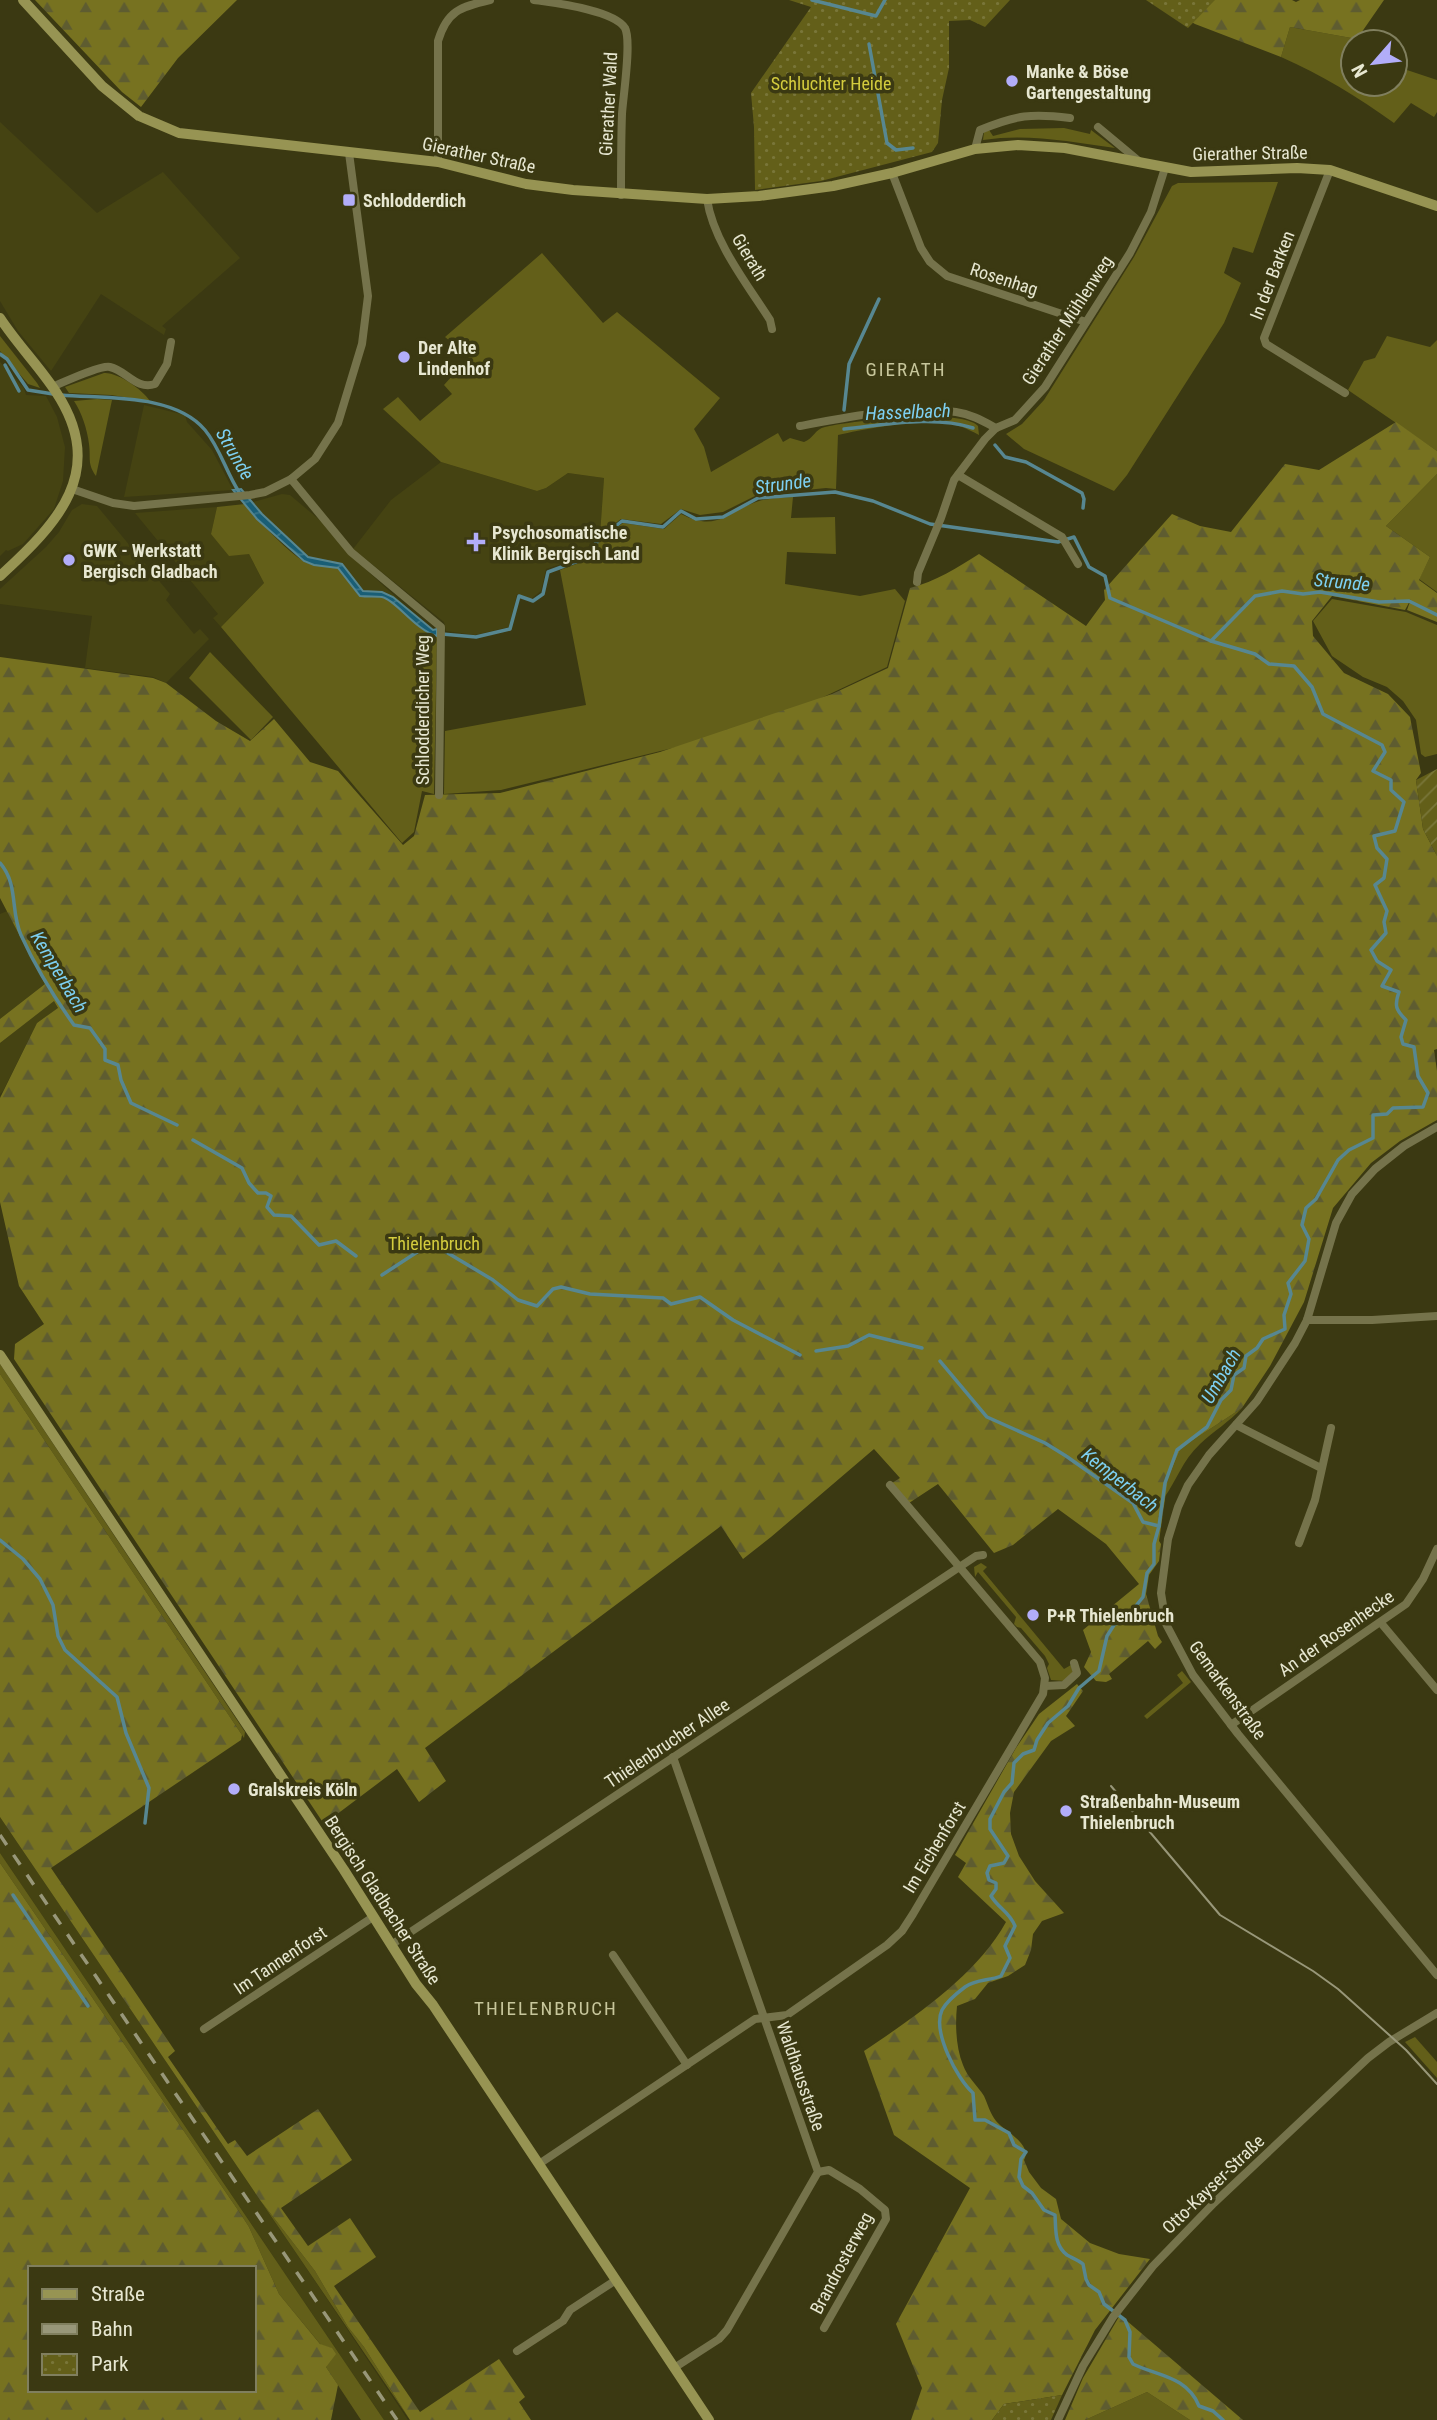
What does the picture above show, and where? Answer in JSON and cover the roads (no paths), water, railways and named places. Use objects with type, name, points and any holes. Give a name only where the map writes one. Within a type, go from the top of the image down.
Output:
[{"type":"street","name":"Gierather Straße","points":[[23,0],[102,86],[139,116],[179,133],[438,162],[526,184],[621,195],[707,199],[759,196],[891,173],[975,149],[1018,145],[1065,148],[1191,172],[1297,168],[1329,170],[1437,206]]},
{"type":"street","points":[[438,162],[438,41],[450,15],[459,9],[490,0]]},
{"type":"street","name":"Gierather Wald","points":[[534,0],[600,13],[616,19],[625,29],[627,41],[622,113],[621,195]]},
{"type":"street","points":[[975,149],[980,130],[1007,119],[1034,114],[1070,118]]},
{"type":"street","points":[[1098,127],[1142,164]]},
{"type":"street","points":[[72,489],[125,506],[238,497],[265,492],[291,479],[315,459],[338,423],[362,344],[368,296],[349,153]]},
{"type":"street","name":"Gierather Mühlenweg","points":[[917,582],[952,484],[996,428],[1015,420],[1045,387],[1130,253],[1151,212],[1165,168]]},
{"type":"street","name":"In der Barken","points":[[1329,170],[1264,338],[1266,344],[1345,393]]},
{"type":"street","name":"Rosenhag","points":[[891,173],[921,248],[930,262],[947,275],[1086,322]]},
{"type":"street","name":"Gierath","points":[[707,199],[709,215],[720,238],[772,329]]},
{"type":"street","points":[[0,318],[63,402],[75,428],[78,451],[72,489],[61,511],[48,529],[0,576]]},
{"type":"street","points":[[54,389],[104,367],[117,370],[144,386],[155,384],[167,364],[171,342]]},
{"type":"street","points":[[800,426],[834,419],[920,410],[956,412],[978,418],[996,428]]},
{"type":"street","points":[[958,475],[1064,540],[1078,565]]},
{"type":"street","name":"Schlodderdicher Weg","points":[[291,479],[351,552],[438,623],[441,633],[439,795]]},
{"type":"street","name":"Gemarkenstraße","points":[[1437,1127],[1404,1146],[1375,1169],[1352,1195],[1336,1223],[1307,1320],[1283,1363],[1257,1401],[1188,1485],[1168,1539],[1161,1593],[1166,1624],[1186,1664],[1231,1725],[1437,1975]]},
{"type":"street","points":[[1307,1320],[1437,1316]]},
{"type":"street","name":"Bergisch Gladbacher Straße","points":[[0,1355],[709,2420]]},
{"type":"street","points":[[1236,1425],[1321,1468]]},
{"type":"street","points":[[1299,1543],[1315,1500],[1331,1428]]},
{"type":"street","points":[[890,1485],[1040,1661],[1045,1686],[1056,1687],[1070,1681],[1077,1673],[1074,1662]]},
{"type":"street","name":"An der Rosenhecke","points":[[1231,1725],[1406,1604],[1436,1554]]},
{"type":"street","name":"Thielenbrucher Allee","points":[[391,1945],[960,1566],[976,1556],[983,1555]]},
{"type":"street","points":[[1381,1623],[1437,1690]]},
{"type":"street","name":"Im Eichenforst","points":[[538,2164],[755,2019],[787,2015],[887,1945],[902,1930],[1045,1686]]},
{"type":"street","name":"Waldhausstraße","points":[[673,1757],[818,2172]]},
{"type":"street","name":"Im Tannenforst","points":[[205,2029],[373,1917]]},
{"type":"street","points":[[613,1955],[687,2065]]},
{"type":"street","name":"Otto-Kayser-Straße","points":[[1058,2420],[1083,2366],[1115,2314],[1153,2266],[1214,2203],[1368,2058],[1437,2012]]},
{"type":"street","name":"Brandrosterweg","points":[[818,2172],[829,2170],[860,2189],[885,2210],[886,2219],[824,2328]]},
{"type":"street","points":[[674,2368],[719,2339],[727,2330],[818,2172]]},
{"type":"street","points":[[517,2351],[563,2321],[570,2310],[616,2280]]},
{"type":"water","points":[[241,489],[262,514],[308,557],[342,564],[363,591],[382,592],[393,597],[433,630],[437,629],[437,636],[421,628],[387,599],[360,596],[338,568],[304,561],[257,519],[233,490]]},
{"type":"waterway","points":[[812,0],[876,16],[885,0]]},
{"type":"waterway","name":"Hasselbach","points":[[869,44],[887,143],[896,150],[913,148]]},
{"type":"waterway","name":"Hasselbach","points":[[844,410],[849,364],[879,299]]},
{"type":"waterway","name":"Strunde","points":[[0,354],[7,359],[28,390],[53,394]]},
{"type":"waterway","points":[[5,365],[19,391]]},
{"type":"waterway","name":"Strunde","points":[[61,395],[138,400],[175,409],[192,418],[210,437],[239,492]]},
{"type":"waterway","name":"Hasselbach","points":[[844,429],[925,422],[942,422],[973,428]]},
{"type":"waterway","name":"Hasselbach","points":[[995,445],[1005,457],[1026,462],[1082,493],[1083,508]]},
{"type":"waterway","name":"Strunde","points":[[442,634],[476,637],[510,629],[519,596],[533,601],[543,594],[548,572],[578,561],[622,521],[663,527],[681,511],[696,519],[723,517],[758,498],[835,492],[873,501],[930,524],[1058,542],[1074,537],[1089,567],[1105,576],[1110,598],[1211,641],[1255,596],[1282,591],[1303,594],[1320,592],[1379,602],[1409,601],[1437,615]]},
{"type":"waterway","name":"Umbach","points":[[1159,1526],[1165,1483],[1177,1450],[1207,1427],[1221,1400],[1231,1390],[1234,1375],[1244,1368],[1246,1356],[1257,1348],[1263,1339],[1285,1329],[1284,1315],[1291,1294],[1288,1283],[1305,1261],[1309,1239],[1302,1225],[1306,1208],[1316,1199],[1338,1160],[1349,1150],[1373,1138],[1373,1115],[1387,1114],[1393,1108],[1423,1107],[1428,1093],[1418,1076],[1414,1047],[1403,1044],[1401,1037],[1406,1020],[1397,1008],[1399,992],[1382,986],[1391,970],[1377,961],[1371,950],[1386,933],[1384,922],[1387,911],[1375,885],[1384,878],[1387,859],[1377,848],[1374,836],[1395,831],[1404,802],[1391,790],[1391,780],[1373,771],[1385,752],[1382,745],[1323,714],[1312,687],[1294,666],[1269,664],[1255,654],[1211,641]]},
{"type":"waterway","name":"Kemperbach","points":[[0,863],[10,880],[21,935],[39,970],[74,1025],[90,1028],[105,1049],[105,1060],[118,1065],[131,1103],[177,1125]]},
{"type":"waterway","name":"Kemperbach","points":[[193,1140],[242,1168],[249,1183],[258,1193],[271,1196],[267,1207],[274,1215],[291,1216],[319,1245],[336,1241],[356,1256]]},
{"type":"waterway","name":"Kemperbach","points":[[382,1275],[431,1243],[493,1280],[518,1300],[537,1306],[553,1289],[561,1287],[590,1294],[663,1298],[671,1304],[700,1297],[733,1320],[800,1355]]},
{"type":"waterway","name":"Kemperbach","points":[[816,1351],[848,1346],[869,1335],[922,1348]]},
{"type":"waterway","name":"Kemperbach","points":[[940,1361],[987,1417],[1045,1443],[1066,1456],[1133,1503],[1143,1522],[1159,1526],[1154,1544],[1154,1564],[1147,1573],[1143,1597],[1127,1617],[1114,1625],[1107,1636],[1099,1671],[1079,1688],[1068,1706],[1048,1723],[1034,1750],[1023,1754],[1014,1763],[1012,1783],[1004,1792],[990,1819],[990,1829],[1008,1856],[1004,1863],[990,1866],[987,1873],[989,1880],[996,1883],[996,1889],[991,1896],[1015,1926],[1005,1946],[1010,1958],[1001,1976],[969,1984],[947,2003],[940,2019],[943,2042],[960,2077],[973,2093],[975,2120],[985,2120],[1009,2133],[1014,2145],[1026,2152],[1021,2159],[1019,2177],[1023,2186],[1032,2193],[1044,2210],[1055,2215],[1056,2237],[1063,2251],[1083,2264],[1089,2285],[1099,2292],[1104,2304],[1125,2320],[1130,2332],[1129,2357],[1133,2364],[1179,2383],[1194,2396],[1199,2406],[1213,2411],[1223,2420]]},
{"type":"waterway","points":[[0,1540],[23,1559],[40,1579],[53,1605],[58,1636],[65,1650],[117,1697],[126,1733],[149,1788],[145,1823]]},
{"type":"waterway","points":[[13,1895],[88,2006]]},
{"type":"tram line","points":[[1111,1786],[1220,1915],[1338,1989],[1406,2050],[1437,2084]]},
{"type":"railway","points":[[0,1835],[397,2420]]},
{"type":"place","name":"Manke & Böse Gartengestaltung","points":[[1012,81]]},
{"type":"place","name":"Schlodderdich","points":[[349,200]]},
{"type":"place","name":"Der Alte Lindenhof","points":[[404,357]]},
{"type":"place","name":"Psychosomatische Klinik Bergisch Land","points":[[476,542]]},
{"type":"place","name":"GWK - Werkstatt Bergisch Gladbach","points":[[69,560]]},
{"type":"place","name":"P+R Thielenbruch","points":[[1033,1615]]},
{"type":"place","name":"Gralskreis Köln","points":[[234,1789]]},
{"type":"place","name":"Straßenbahn-Museum Thielenbruch","points":[[1066,1811]]},
{"type":"district","name":"GIERATH","points":[[906,369]]},
{"type":"district","name":"THIELENBRUCH","points":[[546,2008]]},
{"type":"park label","name":"Schluchter Heide","points":[[831,83]]},
{"type":"park label","name":"Thielenbruch","points":[[434,1243]]}]
